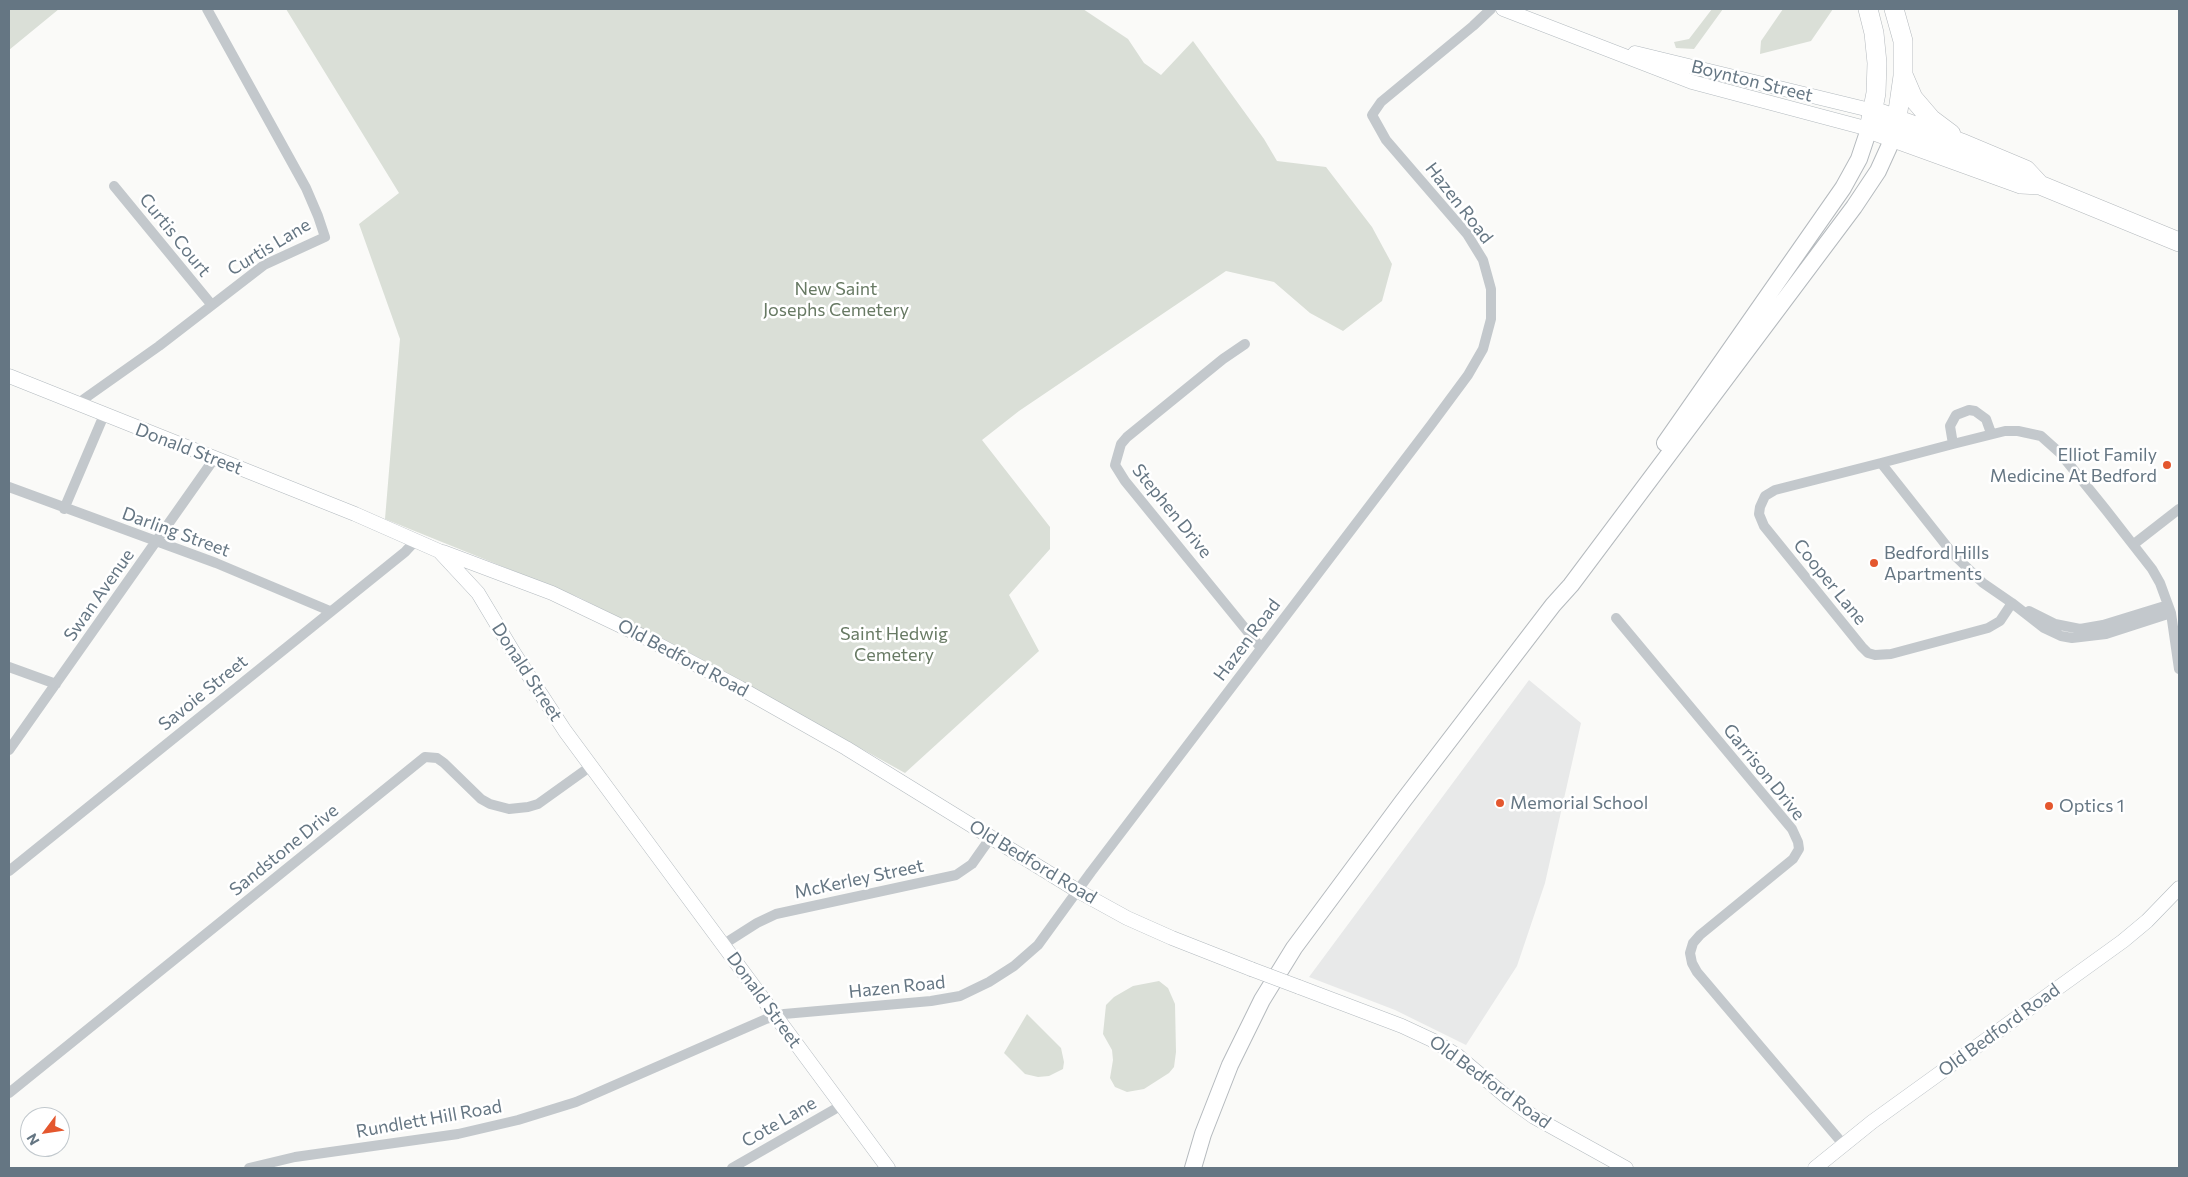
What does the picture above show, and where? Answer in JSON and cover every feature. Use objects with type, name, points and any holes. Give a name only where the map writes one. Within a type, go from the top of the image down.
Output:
[{"type":"highway","points":[[1868,9],[1874,33],[1877,63],[1871,120],[2021,184],[2040,185],[2179,242]]},
{"type":"highway","points":[[1894,9],[1903,41],[1903,76],[1895,129]]},
{"type":"highway","points":[[1903,76],[1913,98],[1921,107],[1932,119],[1964,144]]},
{"type":"highway","points":[[1895,129],[1964,144],[2026,170],[2040,185]]},
{"type":"main road","points":[[1553,605],[1568,578],[1843,188],[1859,160],[1871,120]]},
{"type":"main road","points":[[1193,1168],[1206,1127],[1230,1065],[1262,1000],[1283,966],[1330,898],[1570,585],[1854,207],[1878,171],[1895,129]]},
{"type":"street","name":"Curtis Lane","points":[[79,405],[84,399],[159,346],[264,265],[325,237],[306,188],[207,9]]},
{"type":"street","name":"Hazen Road","points":[[776,1016],[931,1001],[960,996],[989,982],[1014,966],[1038,945],[1468,375],[1484,349],[1491,319],[1491,289],[1483,260],[1457,222],[1386,140],[1372,115],[1382,102],[1491,9]]},
{"type":"street","name":"Boynton Street","points":[[1504,9],[1524,12],[1692,82],[1871,120]]},
{"type":"street","name":"Curtis Court","points":[[114,186],[211,304]]},
{"type":"street","name":"Stephen Drive","points":[[1245,344],[1223,359],[1127,437],[1120,444],[1115,465],[1125,481],[1261,648]]},
{"type":"street","name":"Donald Street","points":[[9,376],[416,540],[439,551],[478,593],[547,705],[888,1168]]},
{"type":"street","points":[[1953,444],[1950,426],[1952,420],[1969,410],[1981,413],[1986,419],[1991,433]]},
{"type":"street","points":[[64,509],[104,415]]},
{"type":"street","name":"Cooper Lane","points":[[2012,603],[2000,621],[1988,628],[1891,654],[1875,655],[1868,653],[1764,526],[1759,514],[1760,507],[1765,496],[1775,490],[1991,433],[2018,431],[2041,436],[2052,444],[2134,544],[2152,569],[2169,609],[2179,669]]},
{"type":"street","name":"Swan Avenue","points":[[9,750],[214,458]]},
{"type":"street","points":[[1881,463],[1963,566],[2044,628],[2061,636],[2072,638],[2106,634],[2169,609]]},
{"type":"street","name":"Darling Street","points":[[9,487],[64,509],[216,563],[330,611]]},
{"type":"street","points":[[2134,544],[2179,509]]},
{"type":"street","name":"Savoie Street","points":[[9,871],[405,552],[416,540]]},
{"type":"street","name":"Old Bedford Road","points":[[439,551],[484,567],[589,610],[740,688],[884,771],[1078,891],[1146,928],[1402,1026],[1432,1040],[1458,1056],[1509,1099],[1534,1117],[1626,1168]]},
{"type":"street","points":[[478,593],[478,578],[484,567]]},
{"type":"street","name":"Garrison Drive","points":[[1616,618],[1792,829],[1798,842],[1799,849],[1793,859],[1700,935],[1693,943],[1690,953],[1692,963],[1697,972],[1843,1144]]},
{"type":"street","points":[[9,667],[56,684]]},
{"type":"street","name":"Sandstone Drive","points":[[9,1092],[425,757],[436,758],[444,763],[481,799],[490,804],[509,809],[538,804],[591,766]]},
{"type":"street","name":"McKerley Street","points":[[724,944],[757,923],[776,914],[956,875],[972,864],[991,837]]},
{"type":"street","name":"Old Bedford Road","points":[[1815,1168],[1843,1144],[2123,941],[2147,921],[2179,888]]},
{"type":"street","name":"Rundlett Hill Road","points":[[249,1168],[296,1157],[458,1134],[518,1120],[576,1102],[776,1016]]},
{"type":"street","name":"Cote Lane","points":[[732,1168],[842,1105]]},
{"type":"shaded area","name":"Memorial School","points":[[1529,680],[1581,723],[1545,883],[1517,966],[1466,1045],[1395,1010],[1309,977]]},
{"type":"green space","points":[[9,9],[59,9],[9,50]]},
{"type":"green space","points":[[286,9],[1083,9],[1128,39],[1144,63],[1161,75],[1193,41],[1264,139],[1277,161],[1326,167],[1372,227],[1392,264],[1382,301],[1343,331],[1310,313],[1274,282],[1226,271],[1019,411],[982,440],[1050,527],[1050,549],[1009,595],[1039,651],[905,773],[697,657],[578,597],[385,519],[400,339],[359,224],[399,193]]},
{"type":"green space","points":[[1712,9],[1723,9],[1694,49],[1676,48],[1674,42],[1689,39]]},
{"type":"green space","points":[[1783,9],[1833,9],[1811,41],[1760,54],[1761,41]]},
{"type":"green space","points":[[1159,981],[1168,988],[1175,1004],[1176,1052],[1174,1067],[1169,1073],[1144,1089],[1127,1092],[1115,1087],[1110,1078],[1113,1060],[1112,1050],[1103,1034],[1106,1005],[1114,997],[1133,986]]},
{"type":"green space","points":[[1027,1014],[1061,1048],[1064,1062],[1063,1069],[1049,1076],[1038,1077],[1025,1074],[1004,1053]]},
{"type":"place","name":"Elliot Family Medicine At Bedford","points":[[2167,465]]},
{"type":"place","name":"Bedford Hills Apartments","points":[[1874,563]]},
{"type":"place","name":"Memorial School","points":[[1500,803]]},
{"type":"place","name":"Optics 1","points":[[2049,806]]},
{"type":"park label","name":"New Saint Josephs Cemetery","points":[[836,299]]},
{"type":"park label","name":"Saint Hedwig Cemetery","points":[[894,644]]}]
